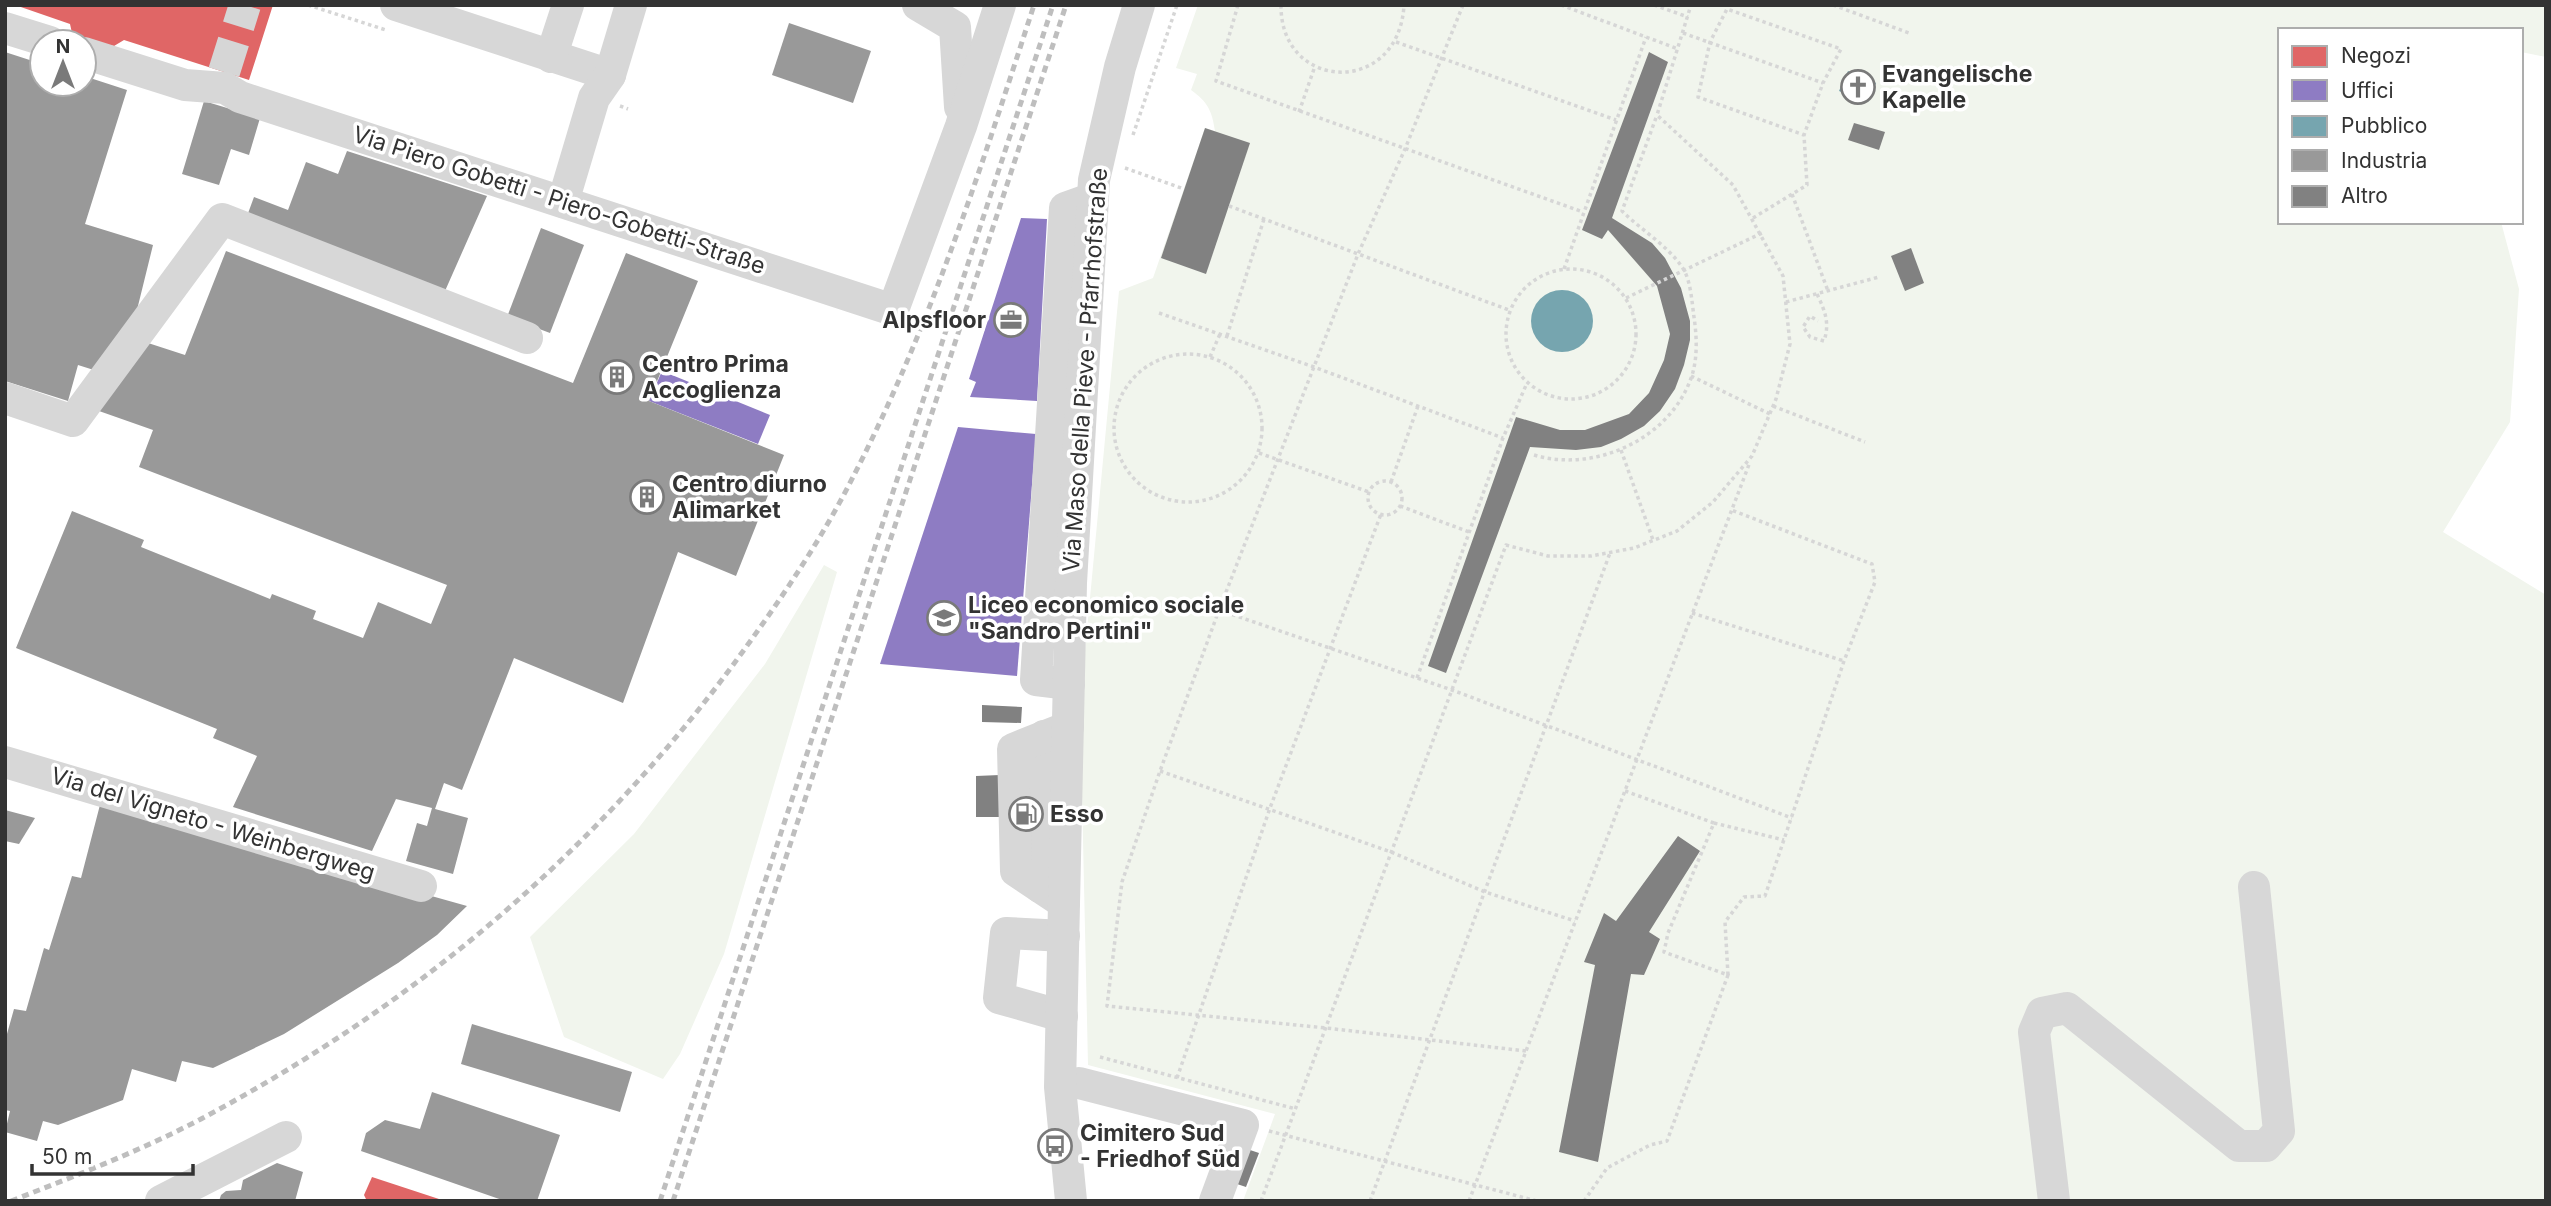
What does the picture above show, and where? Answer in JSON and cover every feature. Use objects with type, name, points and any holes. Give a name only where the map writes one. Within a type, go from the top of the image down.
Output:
[{"type":"street","points":[[396,5],[610,75]]},
{"type":"street","points":[[551,57],[568,5]]},
{"type":"street","points":[[563,202],[594,98],[610,75],[631,5]]},
{"type":"street","points":[[918,5],[955,27],[961,126]]},
{"type":"street","points":[[961,126],[1000,5]]},
{"type":"street","name":"Via Maso della Pieve - Pfarrhofstraße","points":[[1071,1201],[1060,1087],[1064,936],[1052,895],[1056,732],[1069,684],[1071,583],[1066,425],[1094,180],[1108,114],[1139,5]]},
{"type":"street","points":[[5,28],[28,35]]},
{"type":"street","name":"Via Piero Gobetti - Piero-Gobetti-Straße","points":[[98,57],[185,85],[225,80],[240,97],[893,310],[961,126]]},
{"type":"street","points":[[5,397],[73,421],[222,219],[527,338]]},
{"type":"street","points":[[1052,895],[1016,872],[1013,749],[1056,732]]},
{"type":"street","name":"Via del Vigneto - Weinbergweg","points":[[5,762],[421,886]]},
{"type":"street","points":[[2054,1201],[2034,1031],[2042,1013],[2067,1008],[2239,1146],[2266,1146],[2279,1131],[2254,887]]},
{"type":"street","points":[[1062,1016],[999,998],[1006,933],[1064,936]]},
{"type":"street","points":[[1079,1083],[1266,1131],[1214,1201]]},
{"type":"street","points":[[161,1201],[286,1137]]},
{"type":"path","points":[[1238,5],[1216,81],[1583,212]]},
{"type":"path","points":[[1281,5],[1281,20],[1287,39],[1298,55],[1315,66],[1333,72],[1351,72],[1369,66],[1384,56],[1396,41],[1403,23],[1404,5]]},
{"type":"path","points":[[1463,5],[1405,149],[1358,254],[1160,771],[1122,882],[1107,1006],[1526,1051]]},
{"type":"path","points":[[1561,5],[1678,49]]},
{"type":"path","points":[[1654,5],[1688,17]]},
{"type":"path","points":[[1534,455],[1544,458],[1582,459],[1621,450],[1640,440],[1666,416],[1692,376],[1696,359],[1696,334],[1693,306],[1684,270],[1659,243],[1622,211],[1657,115],[1691,5]]},
{"type":"path","points":[[1833,5],[1909,33]]},
{"type":"path","points":[[1753,218],[1807,185],[1804,135],[1823,83],[1841,49],[1727,9],[1710,42],[1698,97],[1804,135]]},
{"type":"path","points":[[1683,33],[1823,83]]},
{"type":"path","points":[[1564,268],[1646,37]]},
{"type":"path","points":[[1396,41],[1616,120]]},
{"type":"path","points":[[1299,112],[1315,66]]},
{"type":"path","points":[[1469,1201],[1773,406],[1790,344],[1783,276],[1762,233],[1733,185],[1657,115]]},
{"type":"path","points":[[1125,168],[1184,189]]},
{"type":"path","points":[[1792,194],[1828,291]]},
{"type":"path","points":[[1229,206],[1509,310]]},
{"type":"path","points":[[1227,337],[1264,219]]},
{"type":"path","points":[[1626,298],[1762,233]]},
{"type":"path","points":[[1564,268],[1582,269],[1614,284],[1626,298],[1634,317],[1637,338],[1627,367],[1605,390],[1586,398],[1565,400],[1545,394],[1527,383],[1514,368],[1507,349],[1505,330],[1509,310],[1518,295],[1531,282],[1546,273],[1564,268]]},
{"type":"path","points":[[1786,302],[1879,277]]},
{"type":"path","points":[[1817,294],[1826,312],[1828,328],[1824,341],[1810,337],[1803,327],[1810,316],[1818,321]]},
{"type":"path","points":[[1159,313],[1314,367],[1503,438]]},
{"type":"path","points":[[1210,357],[1220,334]]},
{"type":"path","points":[[1185,353],[1210,357],[1232,367],[1249,384],[1260,406],[1263,430],[1259,453],[1247,475],[1229,491],[1207,500],[1183,503],[1158,497],[1138,483],[1122,463],[1114,439],[1115,415],[1123,391],[1139,372],[1161,359],[1185,353]]},
{"type":"path","points":[[1692,376],[1770,414]]},
{"type":"path","points":[[1417,678],[1503,438],[1527,383]]},
{"type":"path","points":[[1391,482],[1418,406]]},
{"type":"path","points":[[1773,406],[1865,442]]},
{"type":"path","points":[[1621,450],[1653,540]]},
{"type":"path","points":[[1259,453],[1369,492]]},
{"type":"path","points":[[1261,1201],[1266,1131],[1296,1108],[1506,545],[1548,556],[1591,556],[1634,548],[1677,531],[1713,502],[1752,456]]},
{"type":"path","points":[[1380,481],[1391,482],[1400,489],[1400,506],[1392,513],[1376,512],[1369,503],[1371,487],[1380,481]]},
{"type":"path","points":[[1400,506],[1469,532]]},
{"type":"path","points":[[1584,1201],[1607,1168],[1650,1145],[1667,1141],[1728,975],[1725,922],[1744,897],[1765,896],[1844,661],[1875,582],[1872,564],[1731,510]]},
{"type":"path","points":[[1177,1078],[1270,808],[1381,514]]},
{"type":"path","points":[[1370,1201],[1611,552]]},
{"type":"path","points":[[1220,610],[1417,678],[1792,818]]},
{"type":"path","points":[[1692,613],[1844,661]]},
{"type":"path","points":[[1160,771],[1391,852],[1485,892],[1575,921]]},
{"type":"path","points":[[1625,791],[1714,823],[1784,841]]},
{"type":"path","points":[[1714,823],[1668,933],[1664,952],[1728,975]]},
{"type":"path","points":[[1100,1057],[1296,1108]]},
{"type":"path","points":[[1266,1131],[1537,1201]]},
{"type":"shaded area","points":[[1198,5],[2546,5],[2546,57],[2523,52],[2523,28],[2278,28],[2278,224],[2502,224],[2519,289],[2510,422],[2443,532],[2546,595],[2546,1201],[1243,1201],[1275,1114],[1088,1065],[1080,704],[1119,291],[1153,278],[1205,128],[1215,131],[1208,108],[1191,90],[1197,74],[1176,68]]},
{"type":"shaded area","points":[[824,565],[837,572],[724,954],[680,1054],[663,1079],[564,1037],[530,937],[634,834],[765,664]]},
{"type":"building: Negozi","points":[[15,5],[273,5],[249,80],[124,40],[114,46],[98,44],[98,28],[71,28],[70,24]]},
{"type":"building: Negozi","points":[[372,1177],[442,1201],[367,1201],[364,1195]]},
{"type":"building: Uffici","points":[[1021,218],[1047,219],[1037,401],[970,397],[976,382],[969,379]]},
{"type":"building: Uffici","points":[[662,371],[770,415],[758,444],[649,401]]},
{"type":"building: Uffici","points":[[958,427],[1036,434],[1017,676],[880,664]]},
{"type":"building: Pubblico","name":"Evangelische Kapelle","points":[[1848,71],[1876,83],[1868,102],[1839,91]]},
{"type":"building: Pubblico","points":[[1562,290],[1574,292],[1584,299],[1591,309],[1591,333],[1584,343],[1574,350],[1562,352],[1550,350],[1540,343],[1533,333],[1531,321],[1533,309],[1540,299],[1550,292]]},
{"type":"building: Industria","points":[[789,23],[871,51],[853,103],[772,75]]},
{"type":"building: Industria","points":[[5,52],[28,59],[28,98],[98,98],[98,81],[127,90],[85,224],[153,245],[136,314],[97,371],[78,365],[68,401],[5,381]]},
{"type":"building: Industria","points":[[204,101],[260,118],[249,155],[231,149],[219,185],[182,174]]},
{"type":"building: Industria","points":[[347,151],[487,196],[445,291],[247,216],[254,197],[288,210],[306,162],[338,174]]},
{"type":"building: Industria","points":[[541,228],[584,245],[550,333],[507,317]]},
{"type":"building: Industria","points":[[226,251],[573,383],[626,253],[698,281],[649,401],[784,455],[736,576],[678,552],[623,703],[514,658],[462,790],[444,783],[435,809],[468,818],[453,874],[406,861],[417,823],[427,826],[432,808],[396,799],[372,851],[233,807],[257,756],[213,738],[217,729],[16,648],[72,511],[144,540],[141,547],[270,599],[272,594],[316,611],[313,619],[363,638],[378,602],[431,624],[447,585],[139,467],[153,430],[99,411],[145,342],[185,355]]},
{"type":"building: Industria","points":[[101,801],[467,906],[437,935],[398,963],[284,1034],[213,1068],[182,1061],[176,1082],[132,1069],[123,1100],[58,1125],[43,1121],[37,1141],[5,1132],[10,1111],[5,1110],[5,1041],[14,1009],[26,1011],[44,948],[49,950],[72,876],[81,878]]},
{"type":"building: Industria","points":[[5,810],[35,818],[19,844],[5,841]]},
{"type":"building: Industria","points":[[472,1024],[632,1072],[620,1112],[461,1064]]},
{"type":"building: Industria","points":[[432,1092],[560,1135],[537,1201],[505,1201],[361,1151],[366,1133],[385,1120],[420,1129]]},
{"type":"building: Industria","points":[[277,1163],[303,1172],[295,1201],[219,1201],[226,1191],[241,1190],[243,1180]]},
{"type":"building: Altro","points":[[1649,52],[1668,62],[1612,218],[1652,243],[1665,258],[1681,288],[1690,321],[1690,340],[1684,365],[1675,389],[1660,411],[1644,426],[1621,439],[1601,447],[1576,450],[1530,447],[1446,673],[1428,666],[1516,417],[1560,430],[1585,430],[1629,414],[1649,393],[1664,360],[1670,334],[1657,286],[1608,230],[1602,239],[1582,230]]},
{"type":"building: Altro","points":[[1854,123],[1885,132],[1879,150],[1848,140]]},
{"type":"building: Altro","points":[[1205,128],[1250,143],[1206,274],[1161,258]]},
{"type":"building: Altro","points":[[1911,248],[1924,283],[1905,291],[1891,256]]},
{"type":"building: Altro","points":[[982,705],[1022,707],[1021,723],[982,722]]},
{"type":"building: Altro","points":[[1000,775],[1001,817],[976,817],[976,776]]},
{"type":"building: Altro","points":[[1678,836],[1700,851],[1649,932],[1660,939],[1644,975],[1631,974],[1598,1162],[1559,1152],[1595,965],[1584,962],[1604,913],[1616,921]]},
{"type":"building: Altro","points":[[1247,1149],[1259,1153],[1246,1187],[1237,1184]]},
{"type":"tunnel","points":[[224,72],[245,5]]},
{"type":"railway","points":[[11,1201],[178,1131],[278,1075],[352,1028],[423,978],[491,924],[555,866],[617,804],[675,739],[730,669],[812,550],[882,418],[953,244],[1034,5]]},
{"type":"railway","points":[[660,1201],[1053,5]]},
{"type":"railway","points":[[673,1201],[1066,5]]},
{"type":"place","name":"Evangelische Kapelle","points":[[1858,87]]},
{"type":"place","name":"Alpsfloor","points":[[1011,320]]},
{"type":"place","name":"Centro Prima Accoglienza","points":[[617,377]]},
{"type":"place","name":"Centro diurno Alimarket","points":[[647,497]]},
{"type":"place","name":"Liceo economico sociale \"Sandro Pertini\"","points":[[944,618]]},
{"type":"place","name":"Esso","points":[[1026,814]]},
{"type":"place","name":"Cimitero Sud - Friedhof Süd","points":[[1055,1146]]}]
